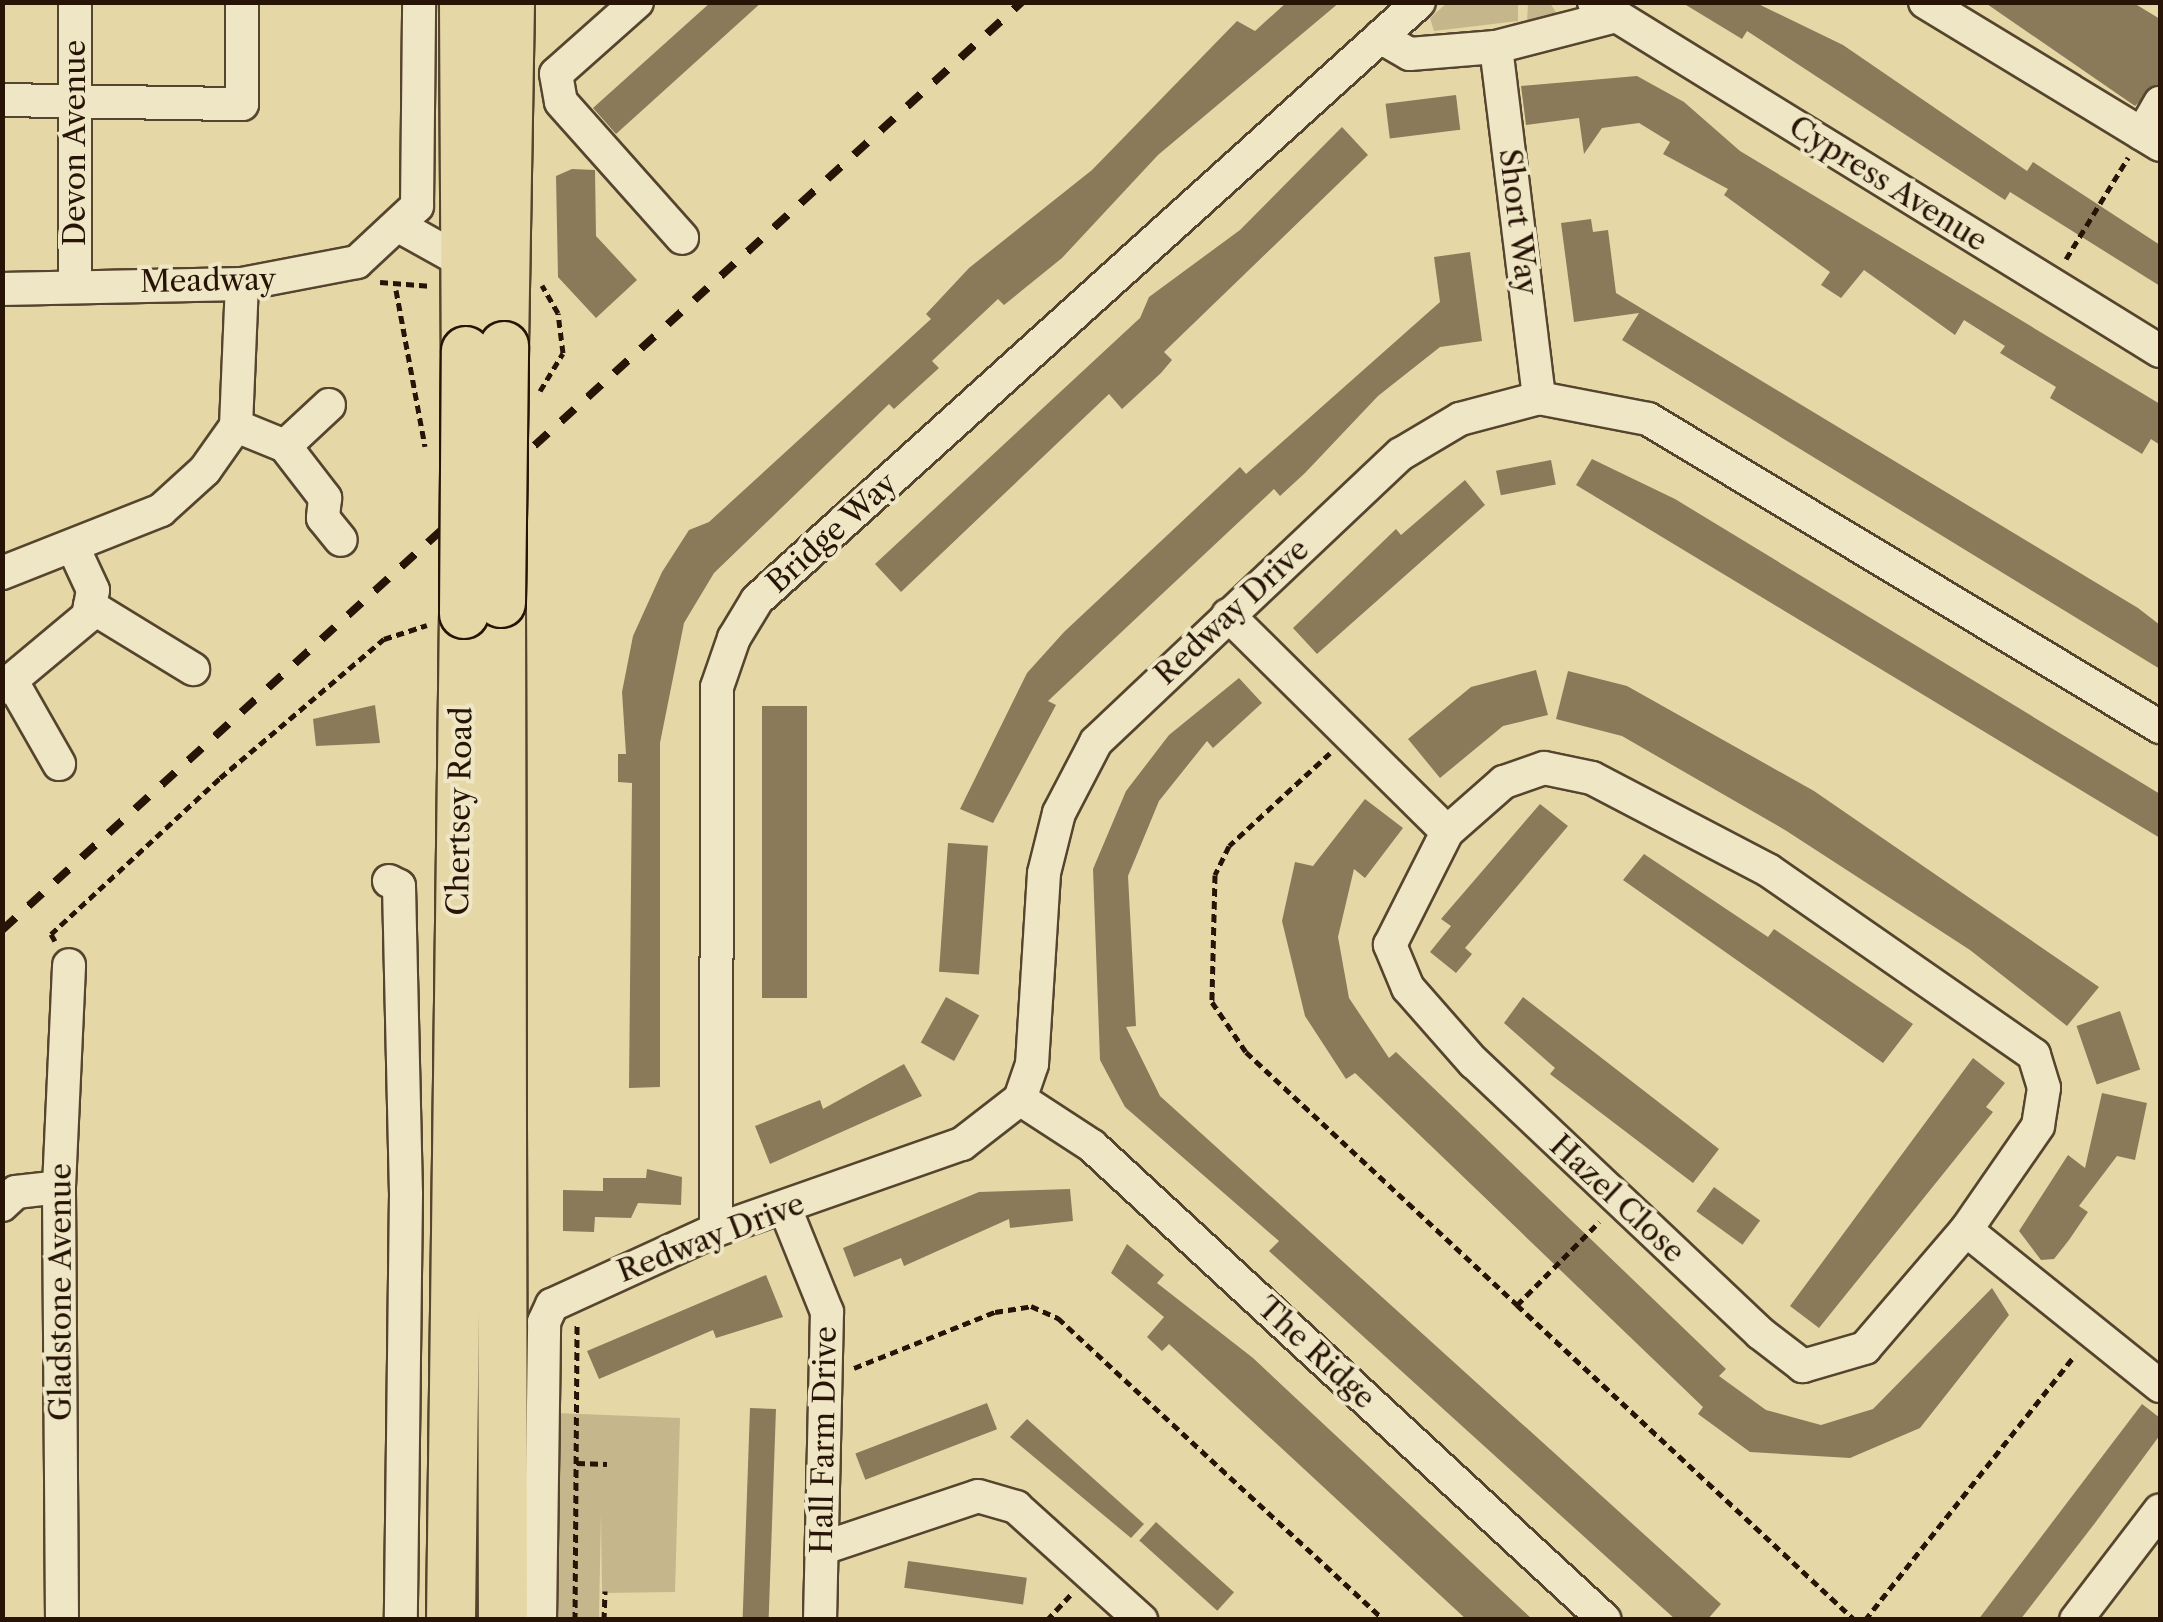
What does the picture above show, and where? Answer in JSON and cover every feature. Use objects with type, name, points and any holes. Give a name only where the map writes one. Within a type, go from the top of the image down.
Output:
[{"type":"highway","name":"Chertsey Road","points":[[464,2],[451,275],[485,348]]},
{"type":"highway","name":"Chertsey Road","points":[[451,1620],[469,612],[510,2]]},
{"type":"highway","name":"Chertsey Road","points":[[469,612],[503,1620]]},
{"type":"street","name":"Devon Avenue","points":[[74,2],[75,284]]},
{"type":"street","points":[[2,100],[242,104],[242,2]]},
{"type":"street","points":[[420,2],[417,206],[399,226],[451,275]]},
{"type":"street","name":"Bridge Way","points":[[716,1230],[717,687],[734,638],[757,600],[1418,2]]},
{"type":"street","points":[[1924,2],[2151,139],[2160,103]]},
{"type":"street","points":[[628,6],[556,74],[561,102],[682,238]]},
{"type":"street","name":"Cypress Avenue","points":[[1496,47],[1605,9],[2160,350]]},
{"type":"street","points":[[1380,37],[1410,54],[1496,47]]},
{"type":"street","name":"Short Way","points":[[1496,47],[1539,398]]},
{"type":"street","name":"Meadway","points":[[2,289],[75,284],[242,284],[357,262],[399,226]]},
{"type":"street","points":[[2,573],[74,549],[161,510],[236,426],[242,284]]},
{"type":"street","name":"Redway Drive","points":[[540,1620],[544,1322],[552,1305],[716,1230],[962,1144],[1020,1098],[1032,1064],[1044,873],[1059,813],[1096,742],[1401,454],[1460,419],[1539,398],[1648,419],[2160,727]]},
{"type":"street","points":[[285,446],[330,405]]},
{"type":"street","points":[[236,426],[285,446],[341,540]]},
{"type":"street","points":[[59,764],[8,686],[90,606],[93,590],[74,549]]},
{"type":"street","points":[[90,606],[193,669]]},
{"type":"street","points":[[1228,615],[1447,832]]},
{"type":"street","name":"Hazel Close","points":[[1544,768],[1592,778],[1768,870],[2034,1055],[2044,1088],[2038,1126],[1966,1230],[1865,1348],[1804,1366],[1618,1202],[1408,988],[1390,945],[1447,832],[1504,782],[1544,768]]},
{"type":"street","points":[[389,881],[400,886],[406,1174],[401,1620]]},
{"type":"street","name":"Gladstone Avenue","points":[[62,1620],[59,1188],[69,965]]},
{"type":"street","name":"The Ridge","points":[[1020,1098],[1092,1146],[1605,1620]]},
{"type":"street","points":[[2,1205],[16,1192],[59,1188]]},
{"type":"street","name":"Hall Farm Drive","points":[[785,1208],[827,1312],[829,1377],[820,1620]]},
{"type":"street","points":[[1966,1230],[2160,1386]]},
{"type":"street","points":[[823,1548],[978,1496],[1016,1507],[1142,1620]]},
{"type":"street","points":[[2076,1620],[2160,1510]]},
{"type":"path","points":[[2051,284],[2151,139]]},
{"type":"path","points":[[386,286],[451,275]]},
{"type":"path","points":[[537,280],[558,313],[563,353],[544,388]]},
{"type":"path","points":[[69,965],[50,934],[384,640],[469,612]]},
{"type":"path","points":[[1349,735],[1230,846],[1215,874],[1212,1002],[1246,1052],[1855,1620]]},
{"type":"path","points":[[1517,1305],[1618,1202]]},
{"type":"path","points":[[575,1620],[577,1291]]},
{"type":"path","points":[[829,1377],[1031,1306],[1086,1342],[1384,1620]]},
{"type":"path","points":[[1865,1620],[2092,1333]]},
{"type":"path","points":[[577,1463],[608,1464]]},
{"type":"path","points":[[604,1620],[605,1591]]},
{"type":"shaded area","points":[[1447,3],[1518,3],[1518,21],[1434,31],[1430,18]]},
{"type":"shaded area","points":[[1528,3],[1550,3],[1557,14],[1527,23]]},
{"type":"shaded area","points":[[557,1413],[680,1418],[675,1592],[602,1593],[601,1513],[599,1619],[556,1620]]},
{"type":"building","points":[[711,2],[762,2],[616,134],[593,108]]},
{"type":"building","points":[[1287,2],[1340,2],[1158,155],[1062,258],[1004,305],[998,299],[932,361],[939,368],[894,409],[889,404],[714,573],[684,623],[660,743],[660,1087],[629,1088],[632,783],[618,782],[618,754],[626,754],[622,692],[633,636],[662,572],[689,530],[709,522],[931,319],[926,314],[969,268],[1092,170],[1237,21],[1255,31]]},
{"type":"building","points":[[1681,2],[1754,2],[1843,45],[2027,171],[2033,162],[2160,245],[2160,286],[2010,192],[2005,200],[1747,31],[1742,39]]},
{"type":"building","points":[[1984,2],[2132,2],[2160,19],[2160,83],[2135,106]]},
{"type":"building","points":[[1637,76],[1684,102],[1740,151],[2160,404],[2160,445],[2151,439],[2142,454],[2050,398],[2056,387],[2000,353],[2005,346],[1964,320],[1955,335],[1864,270],[1841,298],[1821,285],[1830,272],[1724,195],[1728,189],[1663,154],[1670,142],[1639,123],[1602,128],[1584,154],[1579,118],[1526,125],[1521,86]]},
{"type":"building","points":[[1456,95],[1460,130],[1390,138],[1386,104]]},
{"type":"building","points":[[1342,127],[1368,155],[1164,352],[1172,360],[1161,373],[1122,409],[1109,394],[901,592],[875,564],[1140,318],[1149,297],[1240,230]]},
{"type":"building","points":[[572,169],[595,170],[596,236],[637,280],[596,318],[558,277],[556,176]]},
{"type":"building","points":[[1591,219],[1593,232],[1608,230],[1616,293],[2138,608],[2160,625],[2160,669],[1622,340],[1639,313],[1574,322],[1561,223]]},
{"type":"building","points":[[1470,252],[1482,341],[1440,347],[1378,396],[1305,473],[1280,496],[1274,489],[1048,701],[1056,705],[993,823],[960,809],[1027,673],[1064,632],[1240,467],[1246,474],[1440,302],[1434,257]]},
{"type":"building","points":[[1592,459],[1675,499],[2160,794],[2160,838],[1576,485]]},
{"type":"building","points":[[1551,460],[1556,485],[1501,495],[1496,471]]},
{"type":"building","points":[[1465,480],[1485,505],[1317,654],[1293,628],[1396,529],[1401,535]]},
{"type":"building","points":[[1536,670],[1548,715],[1503,726],[1440,778],[1408,739],[1471,687]]},
{"type":"building","points":[[1568,671],[1627,686],[1814,791],[2099,987],[2067,1026],[1970,950],[1785,830],[1622,736],[1556,719]]},
{"type":"building","points":[[1239,678],[1262,703],[1213,748],[1207,741],[1159,801],[1128,876],[1136,1026],[1126,1027],[1160,1096],[1721,1604],[1707,1620],[1676,1620],[1269,1251],[1279,1241],[1125,1107],[1100,1060],[1093,869],[1126,791],[1169,735]]},
{"type":"building","points":[[375,705],[380,743],[316,746],[313,719]]},
{"type":"building","points":[[762,706],[807,706],[807,998],[762,998]]},
{"type":"building","points":[[1365,799],[1403,828],[1365,878],[1354,869],[1338,937],[1349,998],[1389,1058],[1396,1052],[1726,1369],[1719,1376],[1766,1410],[1821,1425],[1873,1409],[1992,1288],[2009,1315],[1920,1428],[1850,1458],[1750,1452],[1698,1414],[1703,1407],[1355,1073],[1346,1079],[1305,1016],[1282,921],[1295,862],[1313,866]]},
{"type":"building","points":[[1540,804],[1568,826],[1465,948],[1472,954],[1456,973],[1430,952],[1451,926],[1441,919]]},
{"type":"building","points":[[948,843],[988,846],[979,974],[939,972]]},
{"type":"building","points":[[1644,854],[1768,937],[1774,929],[1913,1024],[1883,1063],[1623,880]]},
{"type":"building","points":[[946,997],[979,1015],[954,1061],[921,1042]]},
{"type":"building","points":[[1523,997],[1719,1149],[1693,1183],[1550,1074],[1555,1068],[1504,1023]]},
{"type":"building","points":[[2120,1011],[2140,1070],[2097,1085],[2077,1026]]},
{"type":"building","points":[[1973,1058],[2005,1083],[1986,1107],[1993,1112],[1819,1328],[1790,1306]]},
{"type":"building","points":[[904,1064],[922,1096],[770,1164],[755,1126],[820,1100],[823,1109]]},
{"type":"building","points":[[2102,1093],[2147,1103],[2135,1160],[2117,1156],[2079,1206],[2088,1212],[2069,1240],[2054,1259],[2041,1260],[2019,1231],[2068,1155],[2085,1168]]},
{"type":"building","points":[[647,1169],[682,1177],[681,1205],[638,1203],[631,1218],[595,1217],[594,1232],[563,1231],[563,1190],[603,1191],[603,1178],[646,1178]]},
{"type":"building","points":[[1714,1187],[1760,1221],[1742,1245],[1696,1211]]},
{"type":"building","points":[[1070,1189],[1073,1221],[1010,1228],[1009,1219],[904,1266],[901,1258],[854,1277],[843,1248],[979,1192]]},
{"type":"building","points":[[1127,1244],[1164,1275],[1157,1283],[1253,1358],[1533,1620],[1467,1620],[1169,1344],[1162,1351],[1147,1337],[1164,1317],[1111,1273]]},
{"type":"building","points":[[766,1275],[783,1317],[716,1338],[713,1330],[599,1379],[587,1351]]},
{"type":"building","points":[[987,1403],[997,1429],[865,1480],[855,1454]]},
{"type":"building","points":[[2142,1404],[2160,1418],[2160,1435],[2095,1523],[2020,1620],[1978,1620]]},
{"type":"building","points":[[750,1408],[776,1409],[769,1620],[743,1620]]},
{"type":"building","points":[[1027,1419],[1144,1524],[1131,1538],[1010,1437]]},
{"type":"building","points":[[1156,1522],[1234,1592],[1217,1611],[1139,1541]]},
{"type":"building","points":[[908,1561],[1027,1578],[1023,1604],[904,1588]]},
{"type":"railway","points":[[2,930],[1022,2]]}]
